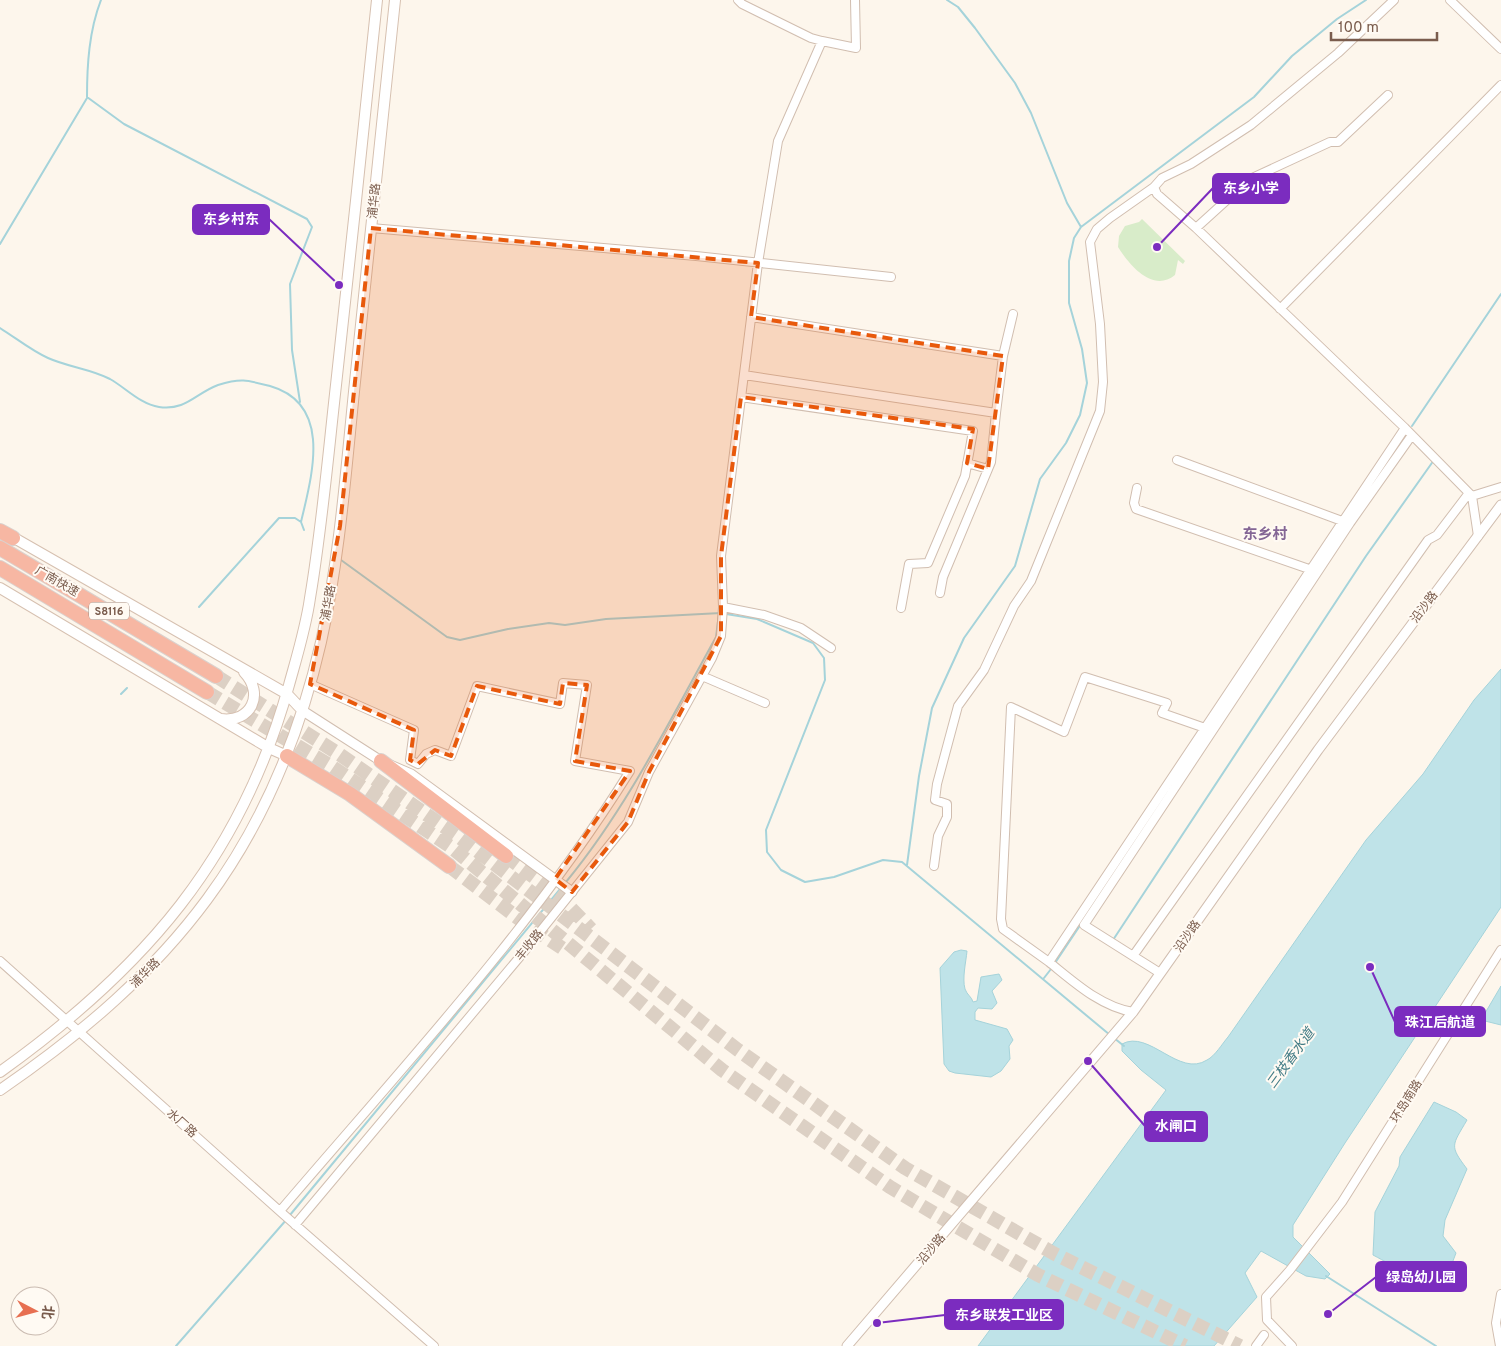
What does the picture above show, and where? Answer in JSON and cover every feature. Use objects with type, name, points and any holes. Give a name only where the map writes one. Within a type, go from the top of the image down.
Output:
[{"type":"highway","points":[[0,530],[13,538]]},
{"type":"highway","name":"广南快速","points":[[0,548],[216,676]]},
{"type":"highway","name":"广南快速","points":[[0,568],[208,692]]},
{"type":"highway","points":[[287,756],[350,794],[449,866]]},
{"type":"highway","points":[[381,761],[506,856]]},
{"type":"main road","name":"浦华路","points":[[0,1072],[68,1021],[121,972],[155,936],[200,879],[234,825],[254,786],[269,748],[287,694],[310,600],[377,0]]},
{"type":"main road","name":"浦华路","points":[[0,1090],[80,1032],[156,963],[186,929],[215,891],[261,814],[287,756],[303,711],[321,640],[335,556],[395,0]]},
{"type":"main road","points":[[13,538],[287,694],[303,711]]},
{"type":"main road","points":[[0,588],[269,748],[287,756]]},
{"type":"main road","points":[[220,718],[238,718],[252,707],[253,688],[248,676],[241,669]]},
{"type":"street","points":[[738,0],[742,4],[811,38],[856,48],[855,0]]},
{"type":"street","points":[[934,866],[938,836],[947,817],[947,804],[935,800],[937,784],[958,706],[984,670],[1014,606],[1031,582],[1100,411],[1103,382],[1100,324],[1090,242],[1097,229],[1154,187],[1162,178],[1190,164],[1251,125],[1338,53],[1394,0]]},
{"type":"street","points":[[1450,0],[1501,50]]},
{"type":"street","points":[[822,41],[778,141],[758,263],[721,556],[723,607],[764,615],[801,628],[831,648]]},
{"type":"street","points":[[1280,309],[1501,85]]},
{"type":"street","points":[[1196,228],[1250,179],[1330,142],[1338,142],[1388,95]]},
{"type":"street","points":[[1154,187],[1157,194],[1196,228],[1405,428],[1470,494],[1478,536]]},
{"type":"street","points":[[371,228],[696,256],[891,277]]},
{"type":"street","points":[[940,593],[943,578],[991,462],[1003,356],[1013,314]]},
{"type":"street","points":[[751,317],[1003,356]]},
{"type":"street","points":[[744,375],[996,413]]},
{"type":"street","points":[[741,397],[964,428],[973,431],[965,476],[928,563],[909,564],[902,608]]},
{"type":"street","points":[[1049,962],[1206,728],[1309,569],[1405,428]]},
{"type":"street","points":[[1160,974],[1084,925],[1345,532],[1412,435]]},
{"type":"street","points":[[1178,460],[1342,521]]},
{"type":"street","points":[[967,463],[988,469]]},
{"type":"street","points":[[1137,488],[1134,502],[1136,509],[1309,569]]},
{"type":"street","points":[[1133,956],[1428,540],[1436,535],[1470,494],[1501,488]]},
{"type":"street","name":"沿沙路","points":[[847,1346],[1094,1060],[1133,1012],[1318,750],[1501,505]]},
{"type":"street","name":"丰收路","points":[[292,1222],[572,892],[628,822],[649,772],[702,676],[721,636],[723,607]]},
{"type":"street","points":[[702,676],[765,703]]},
{"type":"street","points":[[1133,1012],[1117,1010],[1078,985],[1002,929],[1000,919],[1011,706],[1064,732],[1085,677],[1166,703],[1162,713],[1206,728]]},
{"type":"street","points":[[281,1213],[492,961],[600,819],[630,771],[575,761],[587,685],[563,683],[560,704],[476,686],[451,756],[434,750],[426,754],[418,764],[410,760],[414,730],[310,684]]},
{"type":"street","points":[[303,711],[381,761],[411,774],[572,892]]},
{"type":"street","name":"环岛南路","points":[[1292,1346],[1267,1320],[1266,1297],[1290,1270],[1342,1202],[1501,950]]},
{"type":"street","points":[[0,961],[68,1021]]},
{"type":"street","name":"水厂路","points":[[68,1021],[292,1222]]},
{"type":"street","points":[[292,1222],[434,1346]]},
{"type":"street","points":[[1500,1346],[1496,1323],[1501,1294]]},
{"type":"street","points":[[1256,1346],[1264,1335]]},
{"type":"highlighted area","points":[[371,228],[758,263],[751,317],[1003,356],[988,469],[967,463],[973,429],[741,397],[721,556],[721,636],[649,772],[628,822],[572,892],[555,879],[630,771],[575,761],[587,685],[563,683],[560,704],[477,686],[451,756],[435,750],[418,764],[410,760],[414,730],[310,684],[340,526]]},
{"type":"green space","points":[[1142,219],[1185,261],[1183,264],[1178,260],[1175,275],[1167,280],[1158,281],[1143,275],[1129,262],[1118,247],[1119,236],[1125,226],[1139,222]]},
{"type":"water","name":"三枝香水道","points":[[1501,669],[1501,907],[1293,1225],[1293,1237],[1330,1274],[1325,1279],[1306,1276],[1261,1251],[1245,1273],[1257,1297],[1214,1346],[978,1346],[1166,1090],[1141,1070],[1122,1051],[1122,1044],[1132,1041],[1143,1043],[1186,1063],[1196,1064],[1213,1056],[1366,840],[1423,774],[1474,700]]},
{"type":"water","points":[[967,951],[964,985],[973,1002],[977,1001],[981,977],[999,974],[1002,980],[992,991],[997,1003],[992,1009],[978,1008],[975,1012],[975,1020],[1007,1029],[1013,1040],[1009,1046],[1010,1059],[1001,1071],[991,1077],[955,1073],[949,1071],[944,1064],[940,968],[954,952]]},
{"type":"water","points":[[1501,986],[1501,1025],[1481,1020]]},
{"type":"water","points":[[1434,1102],[1456,1112],[1467,1120],[1458,1135],[1455,1145],[1457,1155],[1467,1169],[1445,1220],[1443,1236],[1456,1253],[1445,1282],[1435,1282],[1417,1277],[1373,1255],[1375,1212],[1399,1166],[1400,1157]]},
{"type":"waterway","points":[[101,0],[90,48],[87,97],[124,124],[307,219],[312,227],[290,284],[292,350],[300,402]]},
{"type":"waterway","points":[[907,865],[919,776],[932,708],[964,638],[1015,566],[1040,479],[1066,443],[1080,415],[1087,383],[1082,349],[1069,303],[1069,261],[1074,238],[1081,227],[1067,203],[1031,113],[1015,83],[958,7],[947,0]]},
{"type":"waterway","points":[[1081,227],[1254,97],[1292,56],[1337,19],[1366,0]]},
{"type":"waterway","points":[[0,244],[87,98]]},
{"type":"waterway","points":[[1412,426],[1501,294]]},
{"type":"waterway","points":[[0,328],[42,355],[110,379],[139,399],[159,407],[168,408],[184,404],[210,388],[233,381],[250,381],[270,386],[290,395],[303,408],[310,425],[313,443],[310,483],[301,522],[304,530]]},
{"type":"waterway","points":[[1370,488],[1405,436]]},
{"type":"waterway","points":[[1113,940],[1366,556],[1434,460]]},
{"type":"waterway","points":[[199,607],[279,518],[295,518],[301,522]]},
{"type":"waterway","points":[[341,560],[447,637],[460,640],[508,629],[549,623],[565,625],[606,619],[721,613]]},
{"type":"waterway","points":[[566,882],[609,824],[647,763],[716,637],[719,613]]},
{"type":"waterway","points":[[726,614],[757,619],[813,643],[824,658],[825,680],[766,830],[767,852],[781,870],[805,882],[834,877],[883,860],[902,862],[1110,1035]]},
{"type":"waterway","points":[[121,694],[127,688]]},
{"type":"waterway","points":[[290,1215],[561,888]]},
{"type":"waterway","points":[[1055,963],[1081,924]]},
{"type":"waterway","points":[[1044,978],[1051,969]]},
{"type":"waterway","points":[[1114,1038],[1124,1046]]},
{"type":"waterway","points":[[176,1346],[287,1219]]},
{"type":"waterway","points":[[1326,1276],[1436,1346]]},
{"type":"tunnel","points":[[216,676],[339,754],[459,837],[738,1050],[905,1168],[1053,1253],[1240,1346]]},
{"type":"tunnel","points":[[207,692],[331,766],[451,847],[722,1070],[890,1187],[1038,1275],[1185,1346]]},
{"type":"tunnel","points":[[506,856],[559,896],[591,929]]},
{"type":"tunnel","points":[[449,866],[526,924],[562,948]]},
{"type":"place","name":"东乡小学","points":[[1157,247]]},
{"type":"place","name":"东乡村东","points":[[339,285]]},
{"type":"place","name":"珠江后航道","points":[[1370,967]]},
{"type":"place","name":"水闸口","points":[[1088,1061]]},
{"type":"place","name":"绿岛幼儿园","points":[[1328,1314]]},
{"type":"place","name":"东乡联发工业区","points":[[877,1323]]},
{"type":"district","name":"东乡村","points":[[1265,534]]}]
